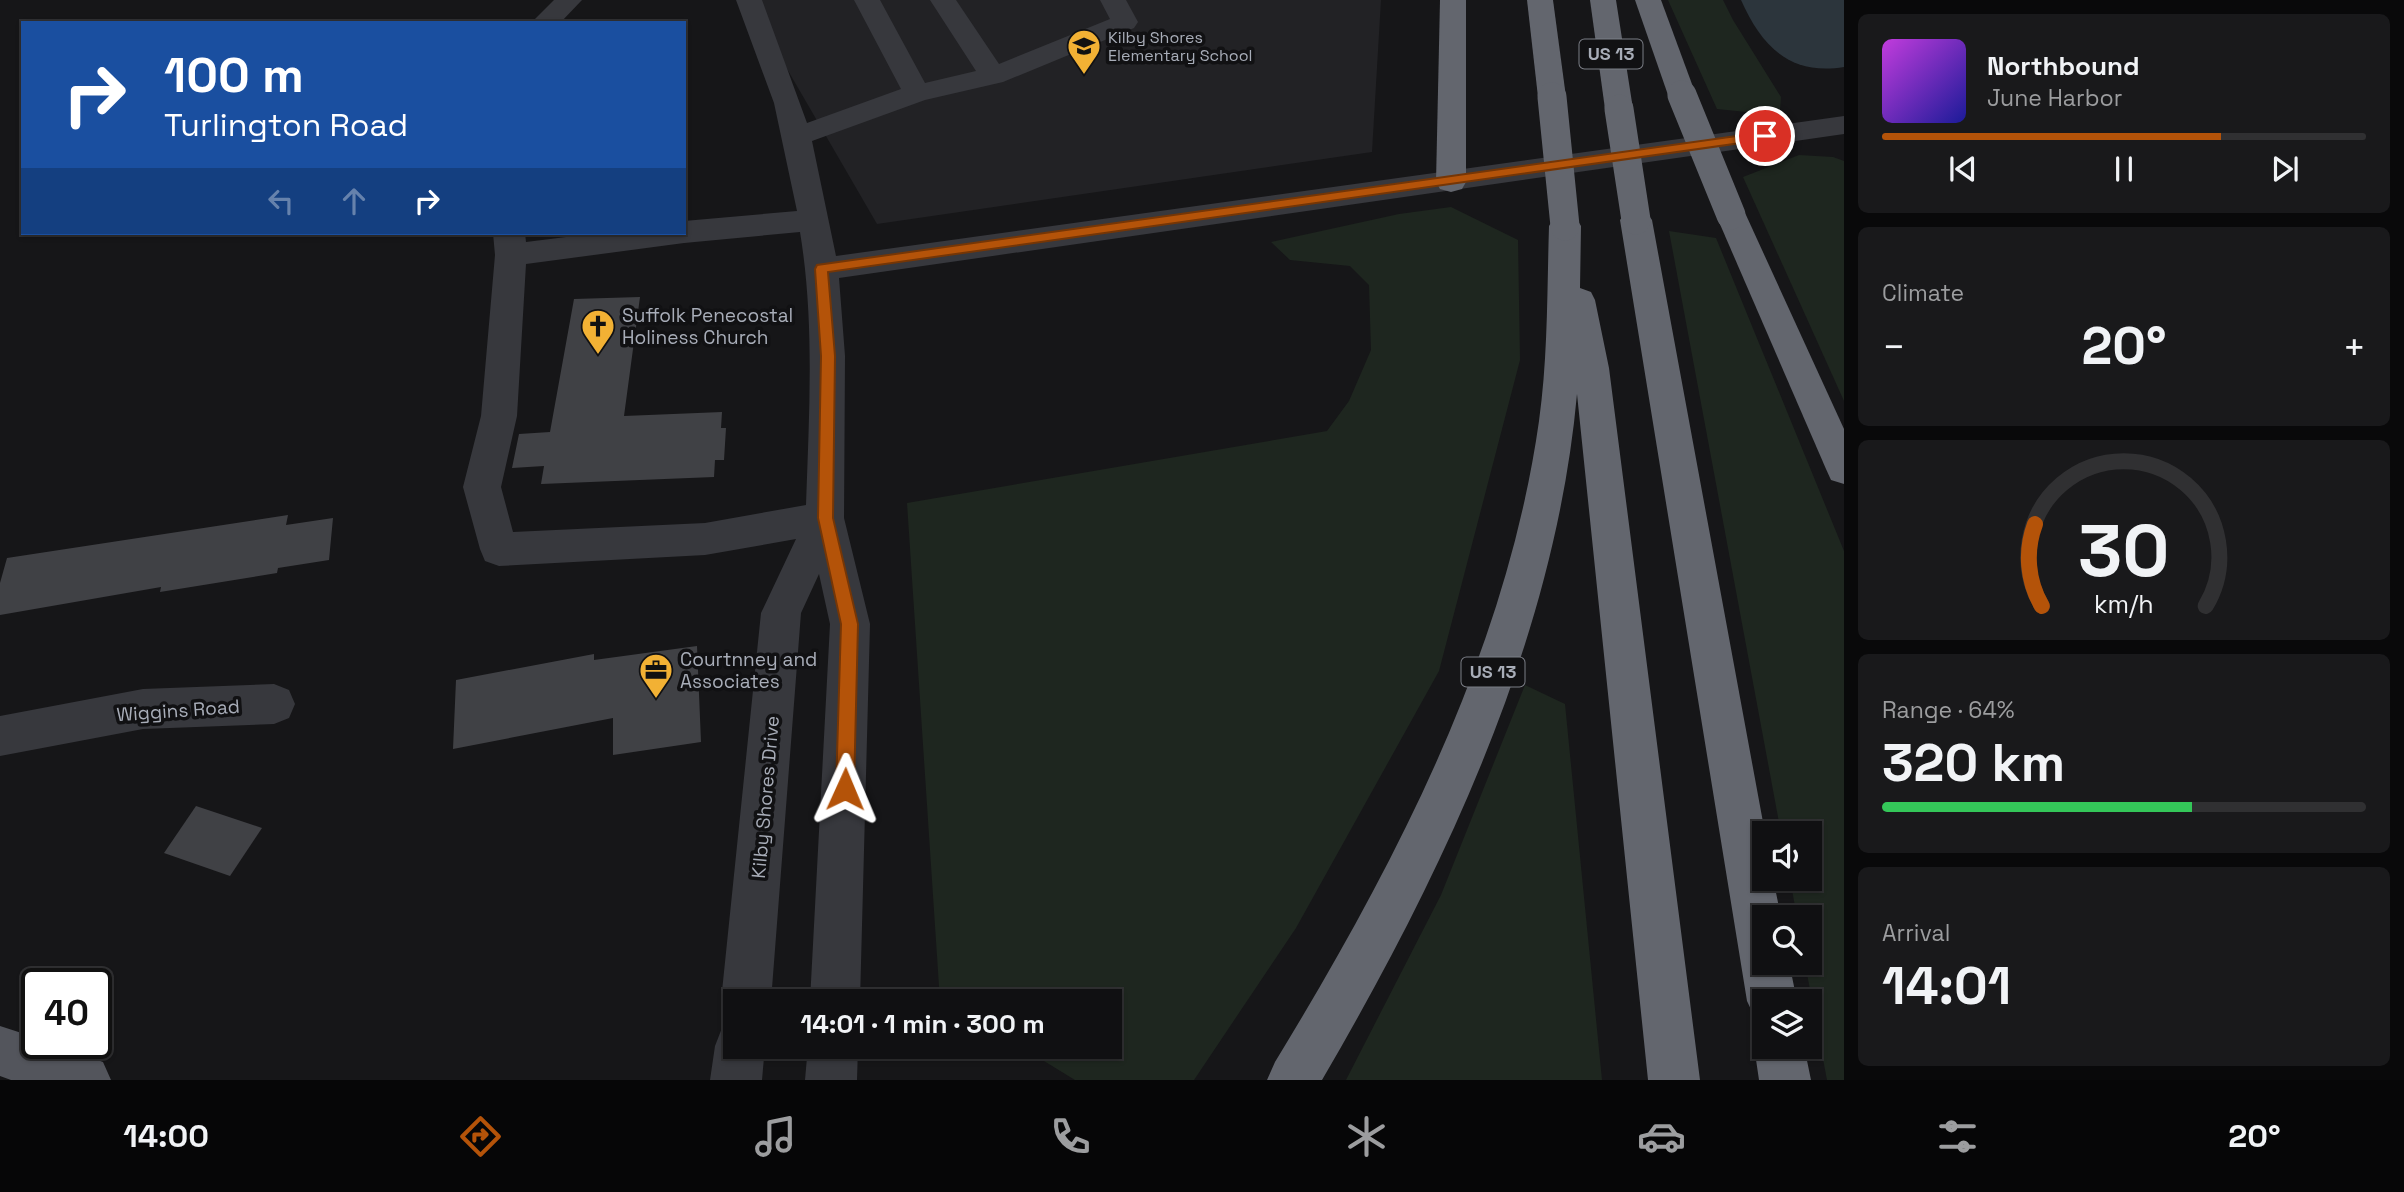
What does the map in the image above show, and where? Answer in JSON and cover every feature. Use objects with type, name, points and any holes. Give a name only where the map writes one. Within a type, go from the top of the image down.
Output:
[{"type":"highway","points":[[1451,182],[1453,0]]},
{"type":"highway","name":"US 13","points":[[1293,1080],[1339,1005],[1444,802],[1473,731],[1508,628],[1534,537],[1554,446],[1562,360],[1564,226],[1540,0]]},
{"type":"highway","name":"US 13","points":[[1603,0],[1636,220],[1754,905]]},
{"type":"highway","points":[[1648,0],[1682,95],[1731,215],[1844,470]]},
{"type":"highway","points":[[1564,226],[1592,368],[1674,1080]]},
{"type":"highway","points":[[1781,1059],[1785,1080]]},
{"type":"main road","points":[[0,1051],[85,1080]]},
{"type":"street","points":[[546,21],[569,0]]},
{"type":"street","name":"Kilby Shores Drive","points":[[749,0],[788,103],[814,220],[821,269],[828,356],[825,518],[849,624],[845,802],[836,989]]},
{"type":"street","points":[[867,0],[917,93]]},
{"type":"street","points":[[943,0],[993,76]]},
{"type":"street","points":[[796,137],[917,93],[993,76],[1125,22],[1113,0]]},
{"type":"street","points":[[821,269],[1844,125]]},
{"type":"street","points":[[686,232],[814,220]]},
{"type":"street","points":[[639,235],[510,244],[499,416],[482,487],[499,550],[705,539],[825,518]]},
{"type":"street","name":"Kilby Shores Drive","points":[[747,989],[781,613],[825,518]]},
{"type":"street","name":"Wiggins Road","points":[[0,736],[143,709],[274,704]]},
{"type":"street","points":[[736,1080],[738,1059]]},
{"type":"street","points":[[831,1080],[832,1059]]},
{"type":"shaded area","name":"Kilby Shores Elementary School","points":[[747,0],[1381,0],[1372,152],[877,224]]},
{"type":"shaded area","points":[[1668,0],[1723,0],[1781,97],[1780,110],[1766,114],[1717,109]]},
{"type":"shaded area","points":[[1741,0],[1844,0],[1844,67],[1808,67],[1779,54],[1758,31]]},
{"type":"shaded area","points":[[1799,155],[1833,157],[1844,161],[1844,401],[1743,177]]},
{"type":"shaded area","points":[[1451,207],[1518,240],[1520,360],[1439,671],[1296,928],[1194,1080],[1075,1080],[1040,1059],[1122,1059],[1122,989],[939,989],[907,503],[1327,431],[1349,401],[1371,350],[1369,285],[1350,266],[1290,260],[1271,242],[1399,214]]},
{"type":"shaded area","points":[[1669,231],[1716,238],[1844,551],[1844,1080],[1827,1080],[1822,1053],[1822,989],[1810,989],[1807,975],[1822,975],[1822,905],[1795,905],[1792,891],[1822,891],[1822,821],[1779,821]]},
{"type":"shaded area","points":[[1525,685],[1565,704],[1602,1080],[1346,1080],[1441,895]]},
{"type":"building","name":"Suffolk Penecostal Holiness Church","points":[[640,297],[624,416],[722,412],[721,428],[726,428],[724,460],[715,460],[714,477],[541,484],[544,466],[512,468],[519,434],[550,432],[574,299]]},
{"type":"building","points":[[288,515],[286,525],[333,518],[329,560],[278,568],[277,573],[160,592],[161,587],[0,615],[0,583],[7,558]]},
{"type":"building","points":[[697,646],[701,742],[613,755],[613,718],[453,749],[456,680],[594,654],[594,660]]},
{"type":"building","points":[[196,806],[262,828],[230,876],[164,853]]},
{"type":"place","name":"Kilby Shores Elementary School","points":[[1084,76]]},
{"type":"place","name":"Suffolk Penecostal Holiness Church","points":[[598,356]]},
{"type":"place","name":"Courtnney and Associates","points":[[656,700]]},
{"type":"route","points":[[845,789],[849,624],[825,518],[828,356],[821,269],[1765,136]]}]
